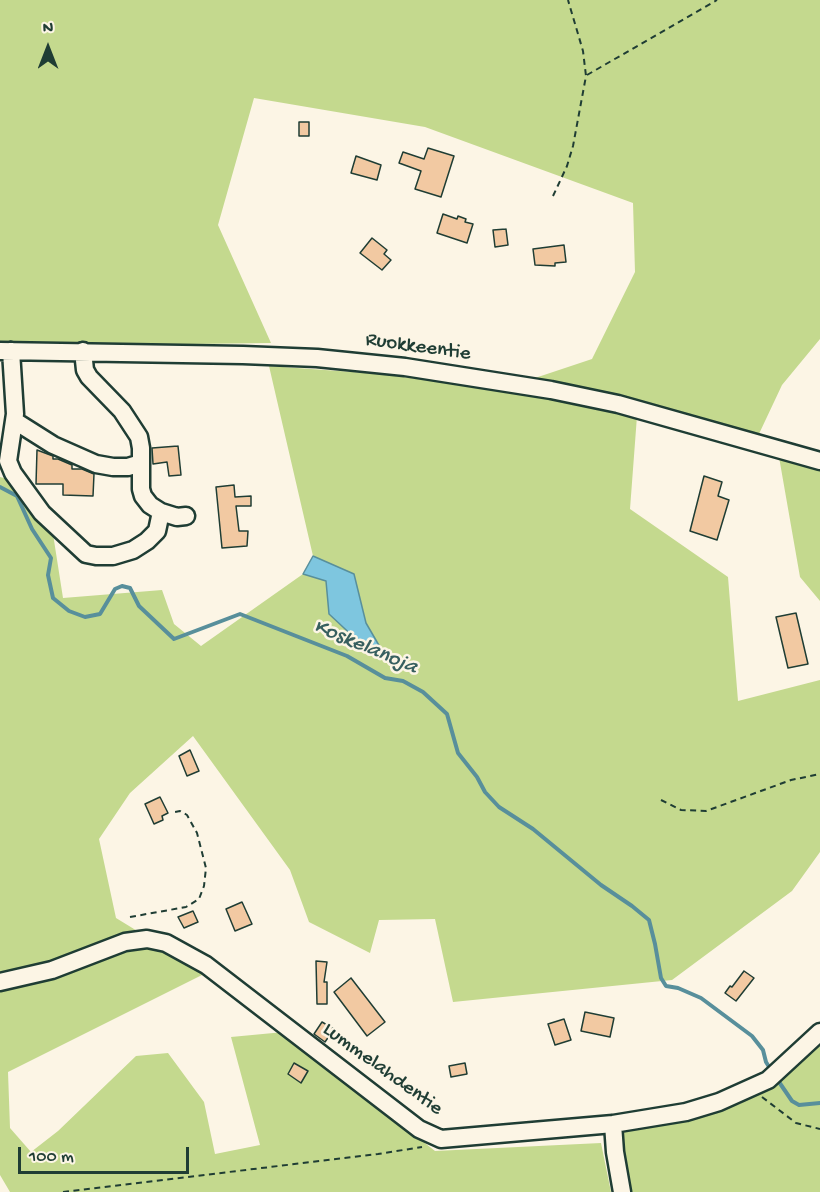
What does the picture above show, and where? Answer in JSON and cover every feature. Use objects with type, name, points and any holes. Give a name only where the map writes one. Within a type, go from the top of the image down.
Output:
[{"type":"street","name":"Ruokkeentie","points":[[6,351],[253,355],[317,358],[405,367],[551,390],[618,404],[820,461]]},
{"type":"street","points":[[6,351],[15,421],[8,461],[13,473],[42,513],[86,554],[113,556],[133,550],[147,541],[157,531],[161,512]]},
{"type":"street","points":[[82,351],[85,370],[89,377],[122,411],[139,437],[143,496],[150,505],[161,512],[177,517],[186,516]]},
{"type":"street","points":[[15,421],[53,445],[96,464],[113,467],[141,463]]},
{"type":"street","name":"Lummelahdentie","points":[[0,982],[52,970],[125,942],[147,939],[166,943],[206,965],[419,1129],[441,1139],[613,1124],[686,1112],[719,1102],[772,1076],[820,1032]]},
{"type":"street","points":[[613,1124],[622,1192]]},
{"type":"path","points":[[554,196],[570,156],[581,113],[586,76],[583,51],[568,0]]},
{"type":"path","points":[[586,76],[717,0]]},
{"type":"path","points":[[661,800],[681,810],[706,811],[780,784],[820,774]]},
{"type":"path","points":[[130,917],[186,907],[199,899],[204,886],[206,868],[197,833],[187,815],[180,811],[175,812]]},
{"type":"path","points":[[750,1088],[796,1123],[820,1129]]},
{"type":"path","points":[[63,1192],[378,1154],[423,1146],[441,1139]]},
{"type":"green space","points":[[0,0],[820,0],[820,339],[782,385],[758,436],[532,379],[592,359],[635,272],[633,203],[425,127],[254,98],[218,225],[271,343],[112,345],[0,342]]},
{"type":"green space","points":[[269,366],[381,374],[536,395],[637,416],[630,509],[728,577],[738,701],[820,680],[820,852],[792,891],[672,980],[453,1002],[435,919],[379,920],[370,953],[309,922],[290,870],[193,736],[130,793],[99,839],[116,918],[206,973],[8,1072],[10,1128],[31,1152],[58,1131],[136,1056],[168,1053],[204,1102],[215,1154],[260,1145],[231,1037],[284,1032],[435,1151],[601,1143],[611,1192],[10,1192],[0,1175],[0,477],[19,482],[53,534],[63,598],[162,590],[174,624],[201,646],[303,574],[326,581],[329,614],[373,655],[383,654],[366,623],[354,574],[313,556]]},
{"type":"green space","points":[[779,457],[820,468],[820,601],[800,577]]},
{"type":"green space","points":[[820,1040],[820,1192],[626,1192],[619,1153],[622,1128],[740,1104],[789,1071]]},
{"type":"water","points":[[313,556],[354,574],[366,623],[384,654],[373,655],[329,614],[326,581],[303,574]]},
{"type":"building","points":[[299,122],[309,122],[309,136],[299,136]]},
{"type":"building","points":[[428,148],[454,156],[441,197],[415,189],[421,171],[399,163],[403,152],[424,159]]},
{"type":"building","points":[[356,156],[381,165],[377,180],[351,173]]},
{"type":"building","points":[[443,214],[457,219],[458,216],[466,219],[465,222],[473,224],[467,243],[437,233]]},
{"type":"building","points":[[506,229],[508,245],[495,247],[493,230]]},
{"type":"building","points":[[372,238],[387,250],[384,254],[391,260],[382,270],[360,253]]},
{"type":"building","points":[[564,245],[566,262],[555,263],[555,266],[535,265],[533,249]]},
{"type":"building","points":[[178,446],[181,475],[169,476],[167,462],[153,464],[152,448]]},
{"type":"building","points":[[37,450],[53,456],[53,459],[72,465],[72,469],[82,469],[94,474],[93,496],[63,495],[63,484],[36,484]]},
{"type":"building","points":[[704,476],[722,482],[718,496],[729,500],[717,540],[690,531]]},
{"type":"building","points":[[234,485],[235,497],[251,496],[251,506],[236,506],[239,531],[248,531],[247,546],[222,548],[216,487]]},
{"type":"building","points":[[796,613],[808,664],[788,668],[776,617]]},
{"type":"building","points":[[190,750],[199,771],[187,776],[179,756]]},
{"type":"building","points":[[160,797],[168,813],[162,816],[163,820],[154,824],[145,804]]},
{"type":"building","points":[[242,902],[252,924],[235,931],[226,909]]},
{"type":"building","points":[[193,911],[198,922],[184,928],[178,917]]},
{"type":"building","points":[[316,961],[327,962],[324,982],[327,982],[327,1004],[317,1004]]},
{"type":"building","points":[[744,971],[754,978],[736,1001],[725,993]]},
{"type":"building","points":[[351,978],[385,1022],[367,1036],[334,992]]},
{"type":"building","points":[[585,1012],[614,1018],[610,1037],[581,1031]]},
{"type":"building","points":[[564,1019],[571,1040],[555,1045],[548,1024]]},
{"type":"building","points":[[322,1022],[334,1029],[325,1042],[314,1034]]},
{"type":"building","points":[[294,1063],[308,1071],[301,1083],[288,1074]]},
{"type":"building","points":[[465,1063],[467,1074],[451,1077],[449,1066]]},
{"type":"waterway","name":"Koskelanoja","points":[[0,487],[17,496],[32,529],[51,558],[48,575],[53,598],[69,611],[85,617],[100,614],[115,589],[122,586],[130,588],[139,606],[174,639],[240,614],[347,656],[385,678],[403,681],[423,692],[447,714],[458,753],[477,777],[485,792],[499,807],[533,829],[601,885],[649,920],[661,978],[666,986],[678,988],[701,998],[752,1036],[763,1050],[771,1070]]},
{"type":"waterway","name":"Koskelanoja","points":[[777,1079],[792,1101],[799,1105],[820,1103]]}]
